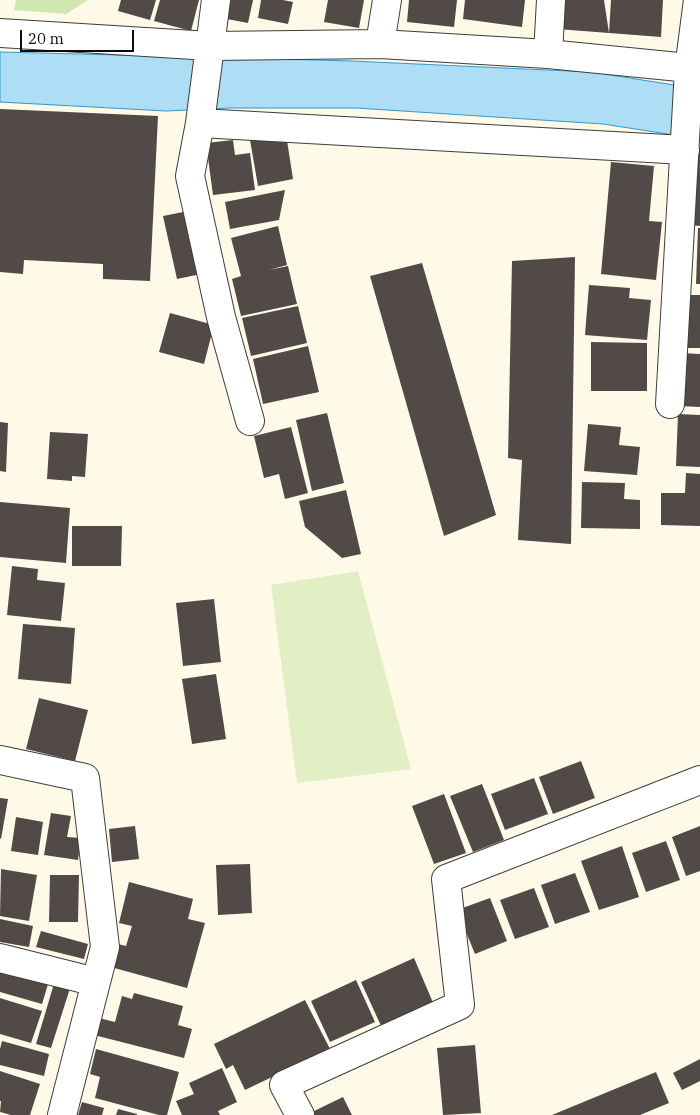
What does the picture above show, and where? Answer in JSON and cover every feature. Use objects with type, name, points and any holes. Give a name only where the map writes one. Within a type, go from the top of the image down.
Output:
[{"type":"street","points":[[216,0],[200,122],[190,176],[221,317],[250,420]]},
{"type":"street","points":[[380,44],[387,0]]},
{"type":"street","points":[[548,54],[550,0]]},
{"type":"street","points":[[670,404],[685,150],[695,69],[698,0]]},
{"type":"street","points":[[0,33],[210,46],[380,44],[548,54],[695,69]]},
{"type":"street","points":[[200,122],[685,150]]},
{"type":"street","points":[[0,760],[85,778],[104,947],[62,1115]]},
{"type":"street","points":[[300,1115],[284,1085],[460,1006],[446,879],[700,780]]},
{"type":"street","points":[[0,958],[96,982]]},
{"type":"green space","points":[[16,0],[88,0],[66,14],[14,10]]},
{"type":"green space","points":[[358,571],[411,769],[297,783],[271,585]]},
{"type":"water","points":[[0,52],[352,61],[591,72],[700,89],[700,139],[603,124],[356,108],[230,108],[166,111],[0,102]]},
{"type":"building","points":[[121,0],[156,0],[150,20],[118,11]]},
{"type":"building","points":[[160,0],[199,0],[191,31],[154,21]]},
{"type":"building","points":[[231,0],[253,0],[248,23],[227,19]]},
{"type":"building","points":[[261,0],[293,2],[288,24],[258,18]]},
{"type":"building","points":[[328,0],[364,0],[359,28],[324,22]]},
{"type":"building","points":[[409,0],[457,0],[454,27],[407,22]]},
{"type":"building","points":[[465,0],[525,0],[522,27],[463,19]]},
{"type":"building","points":[[559,0],[604,0],[609,33],[557,29]]},
{"type":"building","points":[[611,0],[663,0],[661,37],[609,33]]},
{"type":"building","points":[[0,109],[158,116],[150,281],[103,279],[103,264],[24,260],[23,274],[0,272]]},
{"type":"building","points":[[286,134],[293,179],[258,186],[250,140]]},
{"type":"building","points":[[233,140],[235,155],[250,153],[255,190],[213,195],[206,143]]},
{"type":"building","points":[[692,148],[700,148],[700,226],[688,225]]},
{"type":"building","points":[[611,162],[654,166],[649,221],[662,222],[656,280],[601,274]]},
{"type":"building","points":[[285,190],[279,220],[230,229],[225,202]]},
{"type":"building","points":[[188,211],[201,274],[177,279],[163,216]]},
{"type":"building","points":[[278,226],[287,265],[269,270],[288,266],[297,304],[241,316],[232,279],[241,276],[231,238]]},
{"type":"building","points":[[698,228],[700,228],[700,284],[696,284]]},
{"type":"building","points":[[575,257],[571,544],[518,540],[522,460],[508,458],[512,261]]},
{"type":"building","points":[[422,263],[496,515],[444,536],[370,276]]},
{"type":"building","points":[[589,285],[630,288],[629,298],[651,300],[647,340],[585,335]]},
{"type":"building","points":[[686,295],[700,295],[700,348],[683,348]]},
{"type":"building","points":[[298,306],[307,343],[251,356],[242,318]]},
{"type":"building","points":[[170,313],[214,325],[204,364],[159,352]]},
{"type":"building","points":[[591,342],[647,343],[647,391],[591,391]]},
{"type":"building","points":[[308,346],[319,392],[263,404],[253,359]]},
{"type":"building","points":[[681,353],[700,354],[700,407],[679,406]]},
{"type":"building","points":[[327,413],[344,483],[312,491],[296,420]]},
{"type":"building","points":[[678,414],[700,415],[700,467],[676,466]]},
{"type":"building","points":[[0,422],[8,423],[6,472],[0,471]]},
{"type":"building","points":[[588,424],[621,427],[619,445],[640,447],[637,475],[584,471]]},
{"type":"building","points":[[291,427],[308,493],[285,499],[279,474],[264,478],[254,436]]},
{"type":"building","points":[[50,432],[88,434],[85,477],[72,476],[72,481],[47,479]]},
{"type":"building","points":[[686,473],[700,474],[700,526],[661,525],[661,493],[685,493]]},
{"type":"building","points":[[582,482],[625,483],[624,499],[640,500],[640,529],[581,528]]},
{"type":"building","points":[[346,490],[361,554],[342,558],[305,527],[299,501]]},
{"type":"building","points":[[0,502],[70,508],[66,563],[0,557]]},
{"type":"building","points":[[72,526],[122,526],[121,566],[72,566]]},
{"type":"building","points":[[12,566],[38,569],[37,580],[65,583],[61,621],[7,615]]},
{"type":"building","points":[[214,599],[221,662],[183,666],[176,603]]},
{"type":"building","points":[[23,624],[75,628],[71,684],[18,679]]},
{"type":"building","points":[[216,674],[226,739],[192,744],[182,679]]},
{"type":"building","points":[[39,698],[88,710],[75,761],[26,749]]},
{"type":"building","points":[[581,761],[595,798],[553,814],[539,777]]},
{"type":"building","points":[[534,778],[548,814],[505,830],[491,794]]},
{"type":"building","points":[[482,784],[504,840],[473,852],[450,796]]},
{"type":"building","points":[[444,794],[466,853],[434,864],[412,806]]},
{"type":"building","points":[[0,798],[8,799],[1,839],[0,838]]},
{"type":"building","points":[[51,813],[71,816],[67,837],[81,838],[78,860],[44,855]]},
{"type":"building","points":[[16,817],[43,822],[38,855],[11,851]]},
{"type":"building","points":[[135,826],[139,859],[112,862],[109,829]]},
{"type":"building","points":[[700,826],[700,871],[686,876],[672,837]]},
{"type":"building","points":[[666,841],[680,880],[646,892],[632,853]]},
{"type":"building","points":[[622,846],[639,897],[599,910],[581,861]]},
{"type":"building","points":[[250,864],[252,913],[218,915],[216,865]]},
{"type":"building","points":[[1,869],[37,875],[29,921],[0,916]]},
{"type":"building","points":[[575,873],[590,912],[555,924],[541,885]]},
{"type":"building","points":[[50,875],[79,875],[78,922],[49,922]]},
{"type":"building","points":[[129,882],[193,899],[188,919],[205,923],[187,988],[107,966],[114,943],[126,946],[132,926],[119,923]]},
{"type":"building","points":[[534,888],[549,927],[515,939],[500,900]]},
{"type":"building","points":[[490,898],[507,941],[475,954],[457,910]]},
{"type":"building","points":[[0,919],[33,926],[29,947],[0,942]]},
{"type":"building","points":[[41,931],[88,944],[84,959],[36,947]]},
{"type":"building","points":[[414,958],[434,1005],[382,1028],[361,982]]},
{"type":"building","points":[[0,967],[49,981],[42,1004],[0,992]]},
{"type":"building","points":[[56,977],[72,982],[51,1048],[36,1044]]},
{"type":"building","points":[[356,980],[375,1022],[330,1042],[311,1001]]},
{"type":"building","points":[[134,993],[183,1006],[178,1025],[192,1029],[184,1058],[94,1035],[99,1018],[115,1022],[122,996],[132,999]]},
{"type":"building","points":[[0,998],[42,1011],[31,1043],[0,1034]]},
{"type":"building","points":[[305,1000],[330,1049],[245,1090],[233,1065],[226,1069],[214,1044]]},
{"type":"building","points":[[2,1041],[49,1054],[44,1076],[0,1065]]},
{"type":"building","points":[[475,1045],[481,1113],[443,1115],[437,1048]]},
{"type":"building","points":[[96,1049],[179,1072],[167,1115],[159,1115],[95,1098],[100,1077],[90,1074]]},
{"type":"building","points":[[700,1059],[700,1081],[682,1090],[673,1073]]},
{"type":"building","points":[[222,1068],[237,1102],[218,1111],[220,1115],[182,1115],[176,1101],[194,1094],[189,1083]]},
{"type":"building","points":[[0,1071],[40,1084],[30,1115],[11,1115],[0,1112]]},
{"type":"building","points":[[656,1072],[669,1103],[640,1115],[552,1115]]},
{"type":"building","points":[[343,1097],[352,1115],[311,1115],[310,1113]]},
{"type":"building","points":[[82,1102],[104,1108],[102,1115],[78,1115]]},
{"type":"building","points":[[118,1109],[137,1114],[137,1115],[116,1115]]}]
